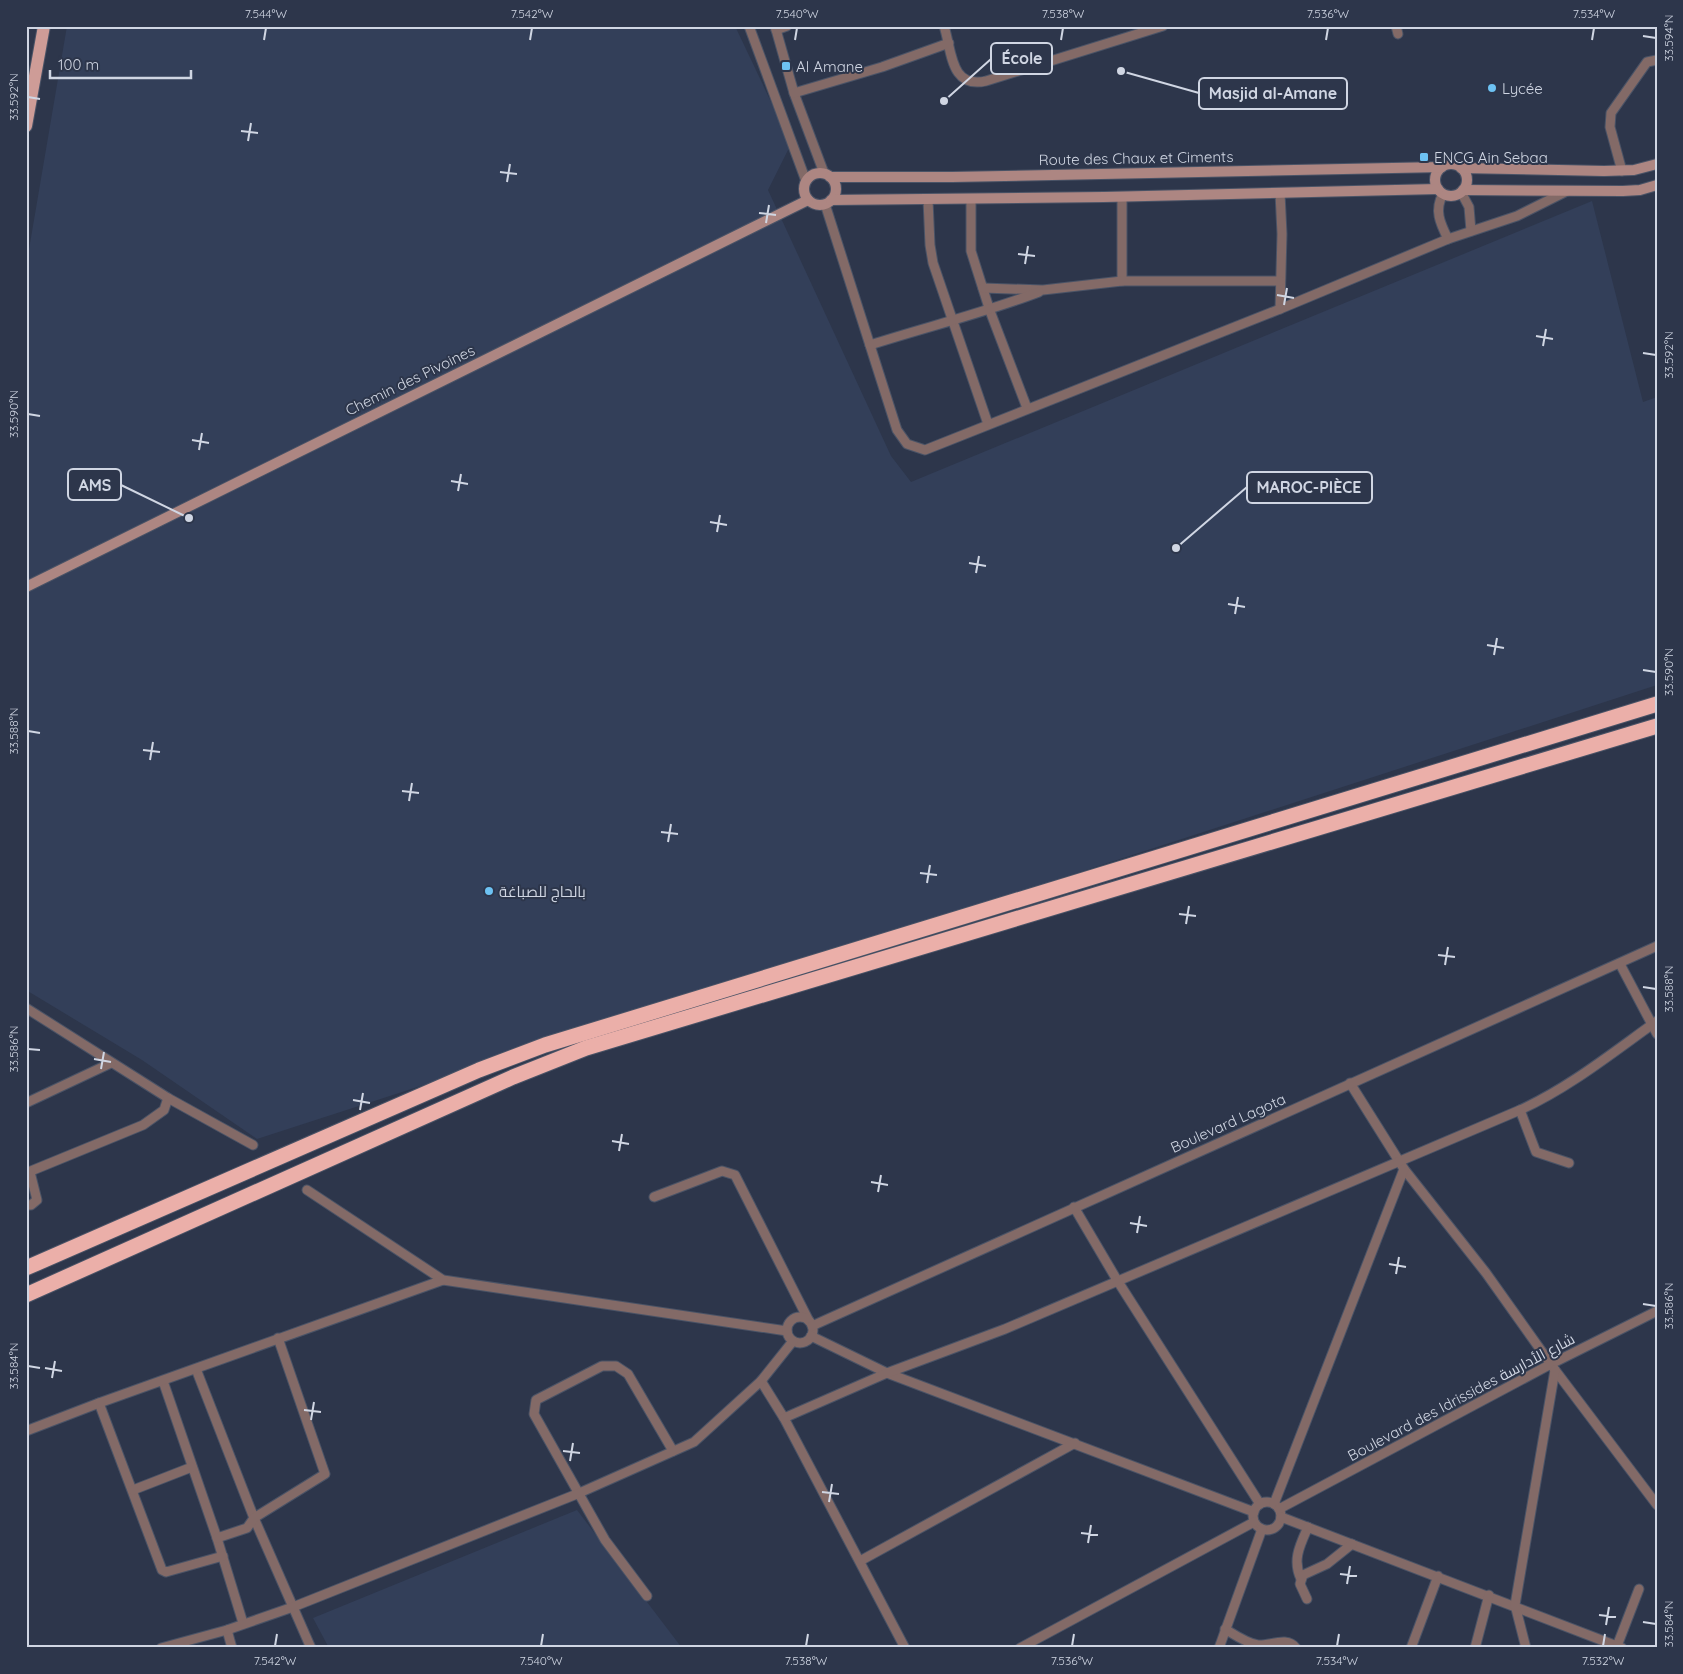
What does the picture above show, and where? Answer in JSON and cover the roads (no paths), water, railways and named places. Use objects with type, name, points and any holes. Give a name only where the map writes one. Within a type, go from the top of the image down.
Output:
[{"type":"highway","points":[[26,1268],[479,1070],[545,1045],[1657,704]]},
{"type":"highway","points":[[29,1295],[513,1077],[586,1048],[1657,726]]},
{"type":"main road","points":[[26,126],[44,26]]},
{"type":"street","points":[[750,26],[806,181]]},
{"type":"street","points":[[787,26],[775,28],[794,93],[827,175],[836,191],[828,202]]},
{"type":"street","points":[[944,26],[958,74],[967,83],[979,83],[1163,26]]},
{"type":"street","points":[[794,93],[882,67],[949,43]]},
{"type":"street","points":[[1622,171],[1610,127],[1611,113],[1647,62],[1657,60]]},
{"type":"street","points":[[1448,239],[1438,218],[1440,191],[1436,175],[1442,167],[1450,164],[1461,168],[1622,171],[1640,169],[1657,164]]},
{"type":"street","name":"Route des Chaux et Ciments","points":[[827,175],[952,177],[1442,167]]},
{"type":"street","points":[[1461,168],[1466,178],[1462,191],[1470,207],[1471,231]]},
{"type":"street","points":[[827,175],[813,174],[806,181],[803,191],[808,200],[816,205],[828,202],[1280,193],[1440,191],[1452,196],[1462,191],[1632,191],[1657,185]]},
{"type":"street","points":[[828,202],[897,430],[907,444],[920,449],[932,448],[1027,408],[1280,309],[1448,239],[1517,216],[1567,191]]},
{"type":"street","points":[[1280,193],[1282,234],[1280,309]]},
{"type":"street","points":[[1122,197],[1122,281]]},
{"type":"street","name":"Chemin des Pivoines","points":[[26,587],[808,200]]},
{"type":"street","points":[[928,200],[930,245],[951,320],[988,424]]},
{"type":"street","points":[[971,200],[970,246],[990,311],[1027,408]]},
{"type":"street","points":[[983,288],[1043,290],[1122,281],[1280,281]]},
{"type":"street","points":[[870,345],[951,320],[990,311],[1043,290]]},
{"type":"street","name":"Boulevard Lagota","points":[[810,1324],[1657,946]]},
{"type":"street","points":[[1620,964],[1654,1023],[1657,1034]]},
{"type":"street","points":[[26,1008],[168,1098],[253,1146]]},
{"type":"street","points":[[784,1418],[887,1373],[1005,1328],[1552,1096],[1654,1023]]},
{"type":"street","points":[[26,1103],[111,1062]]},
{"type":"street","points":[[1350,1083],[1404,1169],[1486,1273],[1553,1367],[1657,1505]]},
{"type":"street","points":[[26,1205],[31,1205],[37,1200],[28,1172],[143,1125],[164,1110],[168,1098]]},
{"type":"street","points":[[1520,1110],[1536,1152],[1569,1163]]},
{"type":"street","points":[[1278,1510],[1404,1169]]},
{"type":"street","points":[[654,1197],[722,1171],[732,1173],[738,1179],[810,1324],[811,1336]]},
{"type":"street","points":[[307,1190],[443,1280],[787,1331]]},
{"type":"street","points":[[1020,1648],[1254,1522],[1257,1508],[1074,1207]]},
{"type":"street","points":[[26,1432],[98,1403],[443,1280]]},
{"type":"street","name":"Boulevard des Idrissides شارع الأدارسة","points":[[1262,1528],[1272,1529],[1276,1526],[1278,1510],[1657,1311]]},
{"type":"street","points":[[810,1324],[802,1318],[795,1318],[789,1323],[787,1331],[793,1341],[801,1343],[811,1336]]},
{"type":"street","points":[[811,1336],[887,1373],[1074,1443],[1257,1508],[1278,1510],[1308,1528],[1515,1605],[1619,1647],[1639,1589]]},
{"type":"street","points":[[217,1538],[248,1528],[254,1518],[326,1472],[278,1338]]},
{"type":"street","points":[[161,1648],[181,1645],[293,1607],[577,1494],[694,1442],[761,1381],[793,1341]]},
{"type":"street","points":[[646,1596],[605,1540],[577,1494],[534,1414],[536,1400],[540,1396],[602,1366],[616,1366],[628,1374],[673,1451]]},
{"type":"street","points":[[1526,1648],[1515,1605],[1553,1367]]},
{"type":"street","points":[[196,1369],[254,1518],[311,1648]]},
{"type":"street","points":[[163,1381],[217,1538],[243,1623]]},
{"type":"street","points":[[761,1381],[784,1418],[905,1648]]},
{"type":"street","points":[[98,1403],[164,1572],[222,1556]]},
{"type":"street","points":[[860,1561],[1074,1443]]},
{"type":"street","points":[[133,1490],[192,1467]]},
{"type":"street","points":[[1219,1648],[1262,1528],[1254,1522]]},
{"type":"street","points":[[1301,1579],[1297,1570],[1298,1552],[1308,1528]]},
{"type":"street","points":[[1307,1599],[1300,1584],[1303,1575],[1337,1558],[1352,1544]]},
{"type":"street","points":[[1411,1648],[1438,1576]]},
{"type":"street","points":[[1475,1648],[1488,1595]]},
{"type":"street","points":[[1225,1629],[1255,1644],[1284,1641],[1293,1644],[1296,1648]]},
{"type":"street","points":[[227,1630],[232,1648]]},
{"type":"place","name":"Al Amane","points":[[786,66]]},
{"type":"place","name":"Masjid al-Amane","points":[[1121,71]]},
{"type":"place","name":"Lycée","points":[[1492,88]]},
{"type":"place","name":"École","points":[[944,101]]},
{"type":"place","name":"ENCG Ain Sebaa","points":[[1424,157]]},
{"type":"place","name":"AMS","points":[[189,518]]},
{"type":"place","name":"MAROC-PIÈCE","points":[[1176,548]]},
{"type":"place","name":"بالحاج للصباغة","points":[[489,891]]}]
